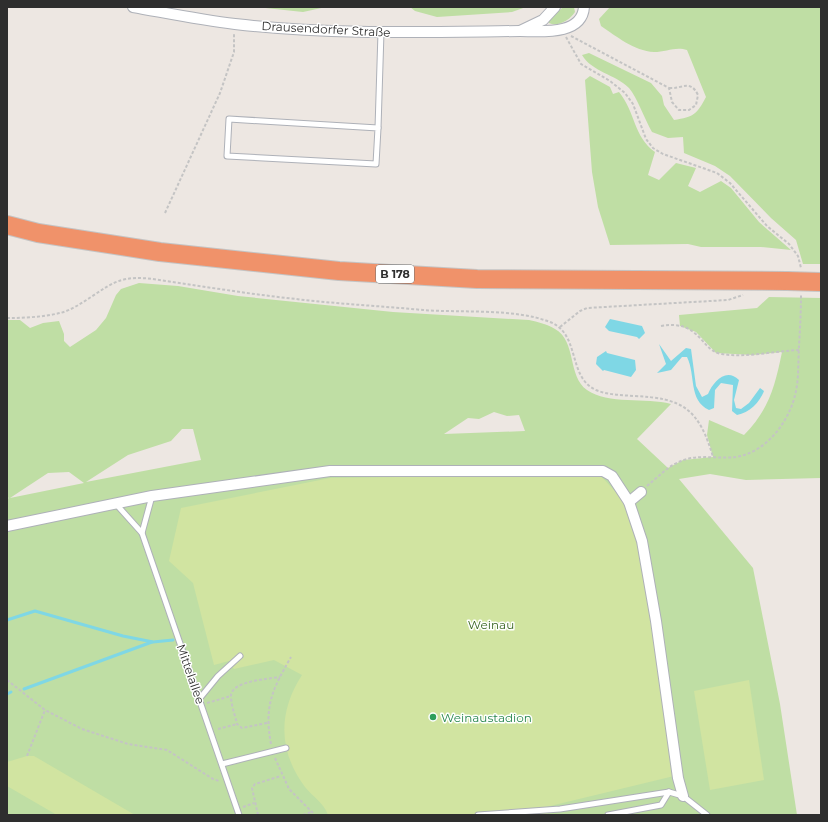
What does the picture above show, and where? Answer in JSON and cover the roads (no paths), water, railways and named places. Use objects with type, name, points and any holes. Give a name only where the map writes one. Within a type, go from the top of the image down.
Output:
[{"type":"highway","name":"B 178","points":[[7,225],[38,233],[160,252],[339,271],[477,280],[794,278],[821,282]]},
{"type":"street","name":"Drausendorfer Straße","points":[[133,7],[234,24],[304,30],[381,32],[520,31],[562,29],[579,20],[584,7]]},
{"type":"street","name":"Drausendorfer Straße","points":[[520,31],[543,20],[555,7]]},
{"type":"street","points":[[7,526],[152,496],[330,472],[603,471],[612,476],[629,502],[642,541],[656,621],[678,778],[683,796]]},
{"type":"street","points":[[629,502],[641,492]]},
{"type":"lane","points":[[378,128],[230,119],[227,156],[376,164],[378,128],[381,32]]},
{"type":"lane","points":[[142,533],[152,496]]},
{"type":"lane","name":"Mittelallee","points":[[116,503],[142,533],[200,698],[238,815]]},
{"type":"lane","points":[[200,698],[218,676],[240,656]]},
{"type":"lane","points":[[222,764],[286,748]]},
{"type":"lane","points":[[608,815],[661,805],[669,792]]},
{"type":"lane","points":[[478,815],[560,809],[669,792],[683,796],[707,815]]},
{"type":"lane","points":[[560,809],[561,815]]},
{"type":"water","points":[[610,319],[642,326],[645,333],[639,339],[637,337],[609,331],[605,327]]},
{"type":"water","points":[[659,344],[671,361],[686,348],[691,349],[696,386],[702,397],[708,394],[713,385],[720,378],[729,375],[734,376],[739,380],[734,400],[736,408],[741,409],[749,403],[760,388],[764,391],[757,403],[746,412],[737,415],[732,411],[733,385],[721,383],[715,390],[714,408],[709,410],[702,406],[695,394],[690,364],[687,357],[682,357],[671,370],[657,373],[666,364]]},
{"type":"water","points":[[606,351],[607,353],[635,360],[636,370],[631,377],[603,371],[596,364],[597,357]]},
{"type":"waterway","points":[[7,620],[35,611],[123,636],[153,642],[173,640]]},
{"type":"waterway","points":[[24,689],[152,642]]},
{"type":"waterway","points":[[7,694],[11,692]]},
{"type":"place","name":"Weinaustadion","points":[[433,717]]},
{"type":"park label","name":"Weinau","points":[[491,624]]}]
